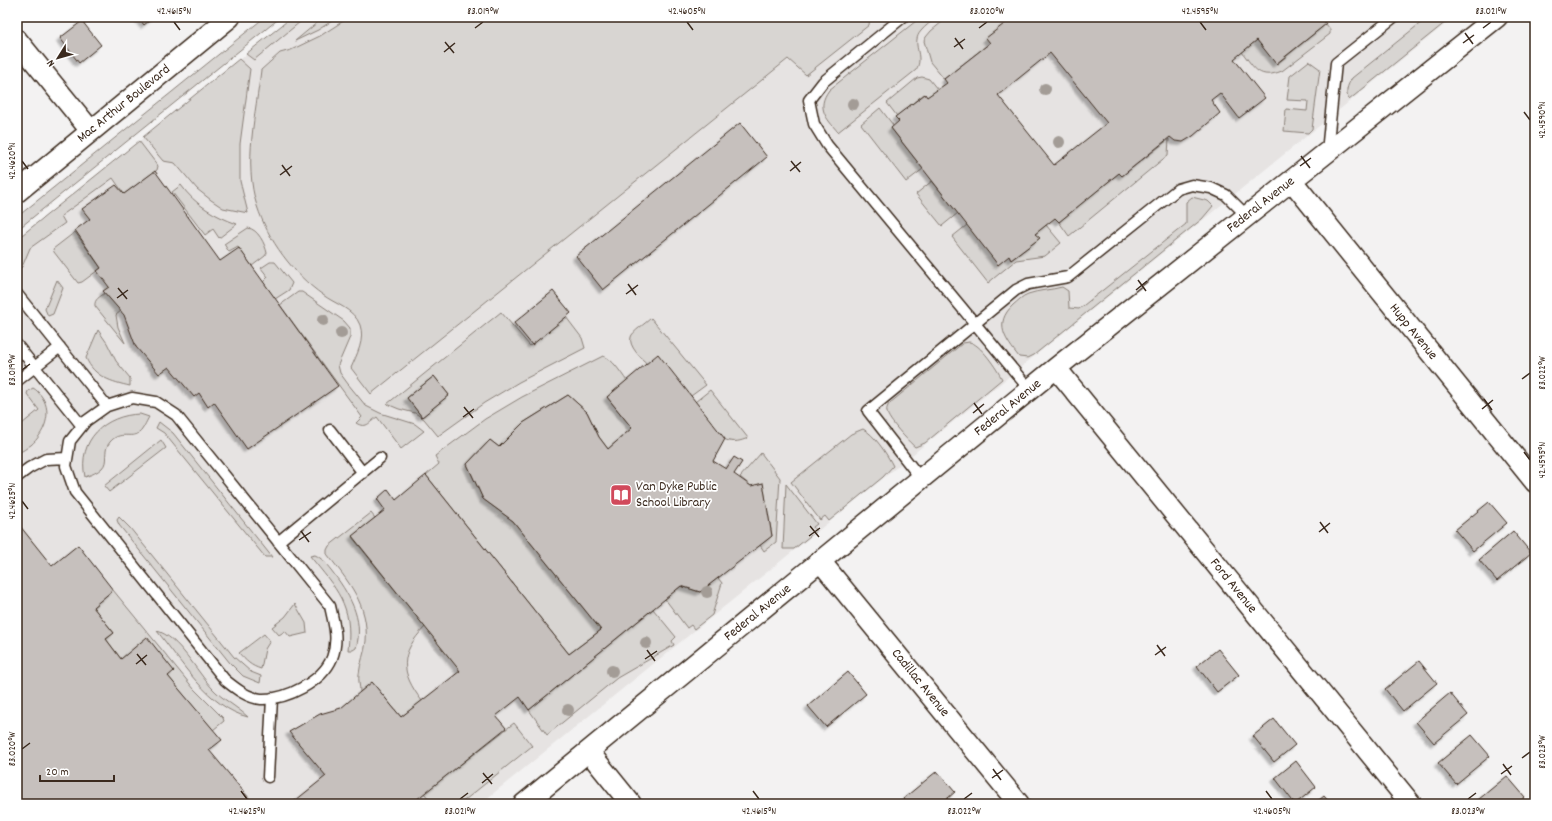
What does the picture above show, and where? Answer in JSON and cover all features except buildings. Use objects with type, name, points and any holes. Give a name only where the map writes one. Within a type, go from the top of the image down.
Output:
[{"type":"street","name":"Mac Arthur Boulevard","points":[[17,192],[230,17]]},
{"type":"street","name":"Federal Avenue","points":[[524,804],[1056,368],[1497,17]]},
{"type":"street","points":[[17,40],[91,131]]},
{"type":"street","name":"Hupp Avenue","points":[[1292,181],[1535,482]]},
{"type":"street","name":"Ford Avenue","points":[[1056,368],[1410,804]]},
{"type":"street","name":"Cadillac Avenue","points":[[821,562],[1019,804]]},
{"type":"street","points":[[589,752],[631,804]]},
{"type":"lane","points":[[902,17],[823,82],[809,100],[814,124],[828,145],[1030,390]]},
{"type":"lane","points":[[1326,153],[1336,63],[1394,17]]},
{"type":"lane","points":[[922,479],[868,411],[1016,290],[1028,284],[1068,277],[1178,189],[1192,186],[1211,188],[1226,195],[1247,216]]},
{"type":"lane","points":[[17,294],[108,406]]},
{"type":"lane","points":[[17,345],[82,426]]},
{"type":"lane","points":[[17,381],[60,347]]},
{"type":"lane","points":[[132,398],[156,402],[176,415],[330,606],[337,633],[332,658],[322,674],[302,688],[282,696],[260,699],[241,692],[225,680],[75,492],[66,466],[70,441],[86,421],[108,406],[132,398]]},
{"type":"lane","points":[[330,430],[363,472]]},
{"type":"lane","points":[[17,477],[29,468],[46,459],[67,458]]},
{"type":"lane","points":[[278,542],[380,458]]},
{"type":"lane","points":[[268,777],[272,698]]},
{"type":"shaded area","points":[[265,17],[281,17],[17,230],[17,217]]},
{"type":"shaded area","points":[[292,17],[306,17],[254,60],[246,54]]},
{"type":"shaded area","points":[[293,17],[1454,17],[480,804],[17,804],[17,240]]},
{"type":"shaded area","points":[[324,17],[338,17],[318,30],[295,41]]},
{"type":"shaded area","points":[[355,17],[870,17],[869,25],[806,75],[788,59],[371,394],[351,368],[358,352],[362,336],[357,319],[344,307],[312,287],[292,267],[275,244],[257,206],[251,173],[252,138],[261,70],[280,53],[291,50],[320,36],[348,18],[351,21]]},
{"type":"shaded area","points":[[921,17],[938,17],[924,27],[918,36],[917,45],[919,60],[916,70],[838,132],[826,117],[823,108],[825,96],[829,90]]},
{"type":"shaded area","points":[[948,17],[1013,17],[987,38],[990,43],[944,79],[930,62],[924,41],[931,31]]},
{"type":"shaded area","points":[[1428,17],[1452,17],[1349,100],[1347,89],[1352,78]]},
{"type":"shaded area","points":[[1326,24],[1330,29],[1330,34],[1282,71],[1268,74],[1258,71],[1242,52],[1257,40],[1277,64]]},
{"type":"shaded area","points":[[239,59],[250,69],[240,144],[240,181],[248,213],[223,208],[211,200],[197,189],[175,163],[163,161],[143,137]]},
{"type":"shaded area","points":[[1309,61],[1320,69],[1312,129],[1308,133],[1284,131],[1286,109],[1307,111],[1308,101],[1287,100],[1290,76]]},
{"type":"shaded area","points":[[922,77],[929,79],[938,90],[927,97],[924,94],[897,116],[887,103],[917,78]]},
{"type":"shaded area","points":[[880,108],[893,125],[891,128],[923,169],[906,182],[861,124]]},
{"type":"shaded area","points":[[1169,139],[1168,155],[1069,236],[1059,222],[1119,173],[1122,176]]},
{"type":"shaded area","points":[[139,141],[158,166],[157,170],[124,194],[113,178],[61,216],[65,223],[30,248],[22,267],[17,269],[17,239]]},
{"type":"shaded area","points":[[932,181],[958,213],[942,226],[916,194]]},
{"type":"shaded area","points":[[181,185],[199,204],[206,209],[237,224],[219,238],[213,229],[205,235],[172,192]]},
{"type":"shaded area","points":[[1192,197],[1208,201],[1213,206],[1202,219],[1034,355],[1028,358],[1019,357],[1006,338],[1003,325],[1007,312],[1013,305],[1028,294],[1062,287],[1068,291],[1069,308],[1079,309],[1186,224],[1186,202]]},
{"type":"shaded area","points":[[967,225],[1009,256],[1011,260],[1039,239],[1035,234],[1046,225],[1061,243],[1045,256],[1016,260],[988,283],[952,237]]},
{"type":"shaded area","points":[[248,228],[252,229],[258,234],[265,245],[267,253],[252,266],[238,247],[229,252],[224,244]]},
{"type":"shaded area","points":[[75,232],[101,268],[82,282],[78,283],[53,249]]},
{"type":"shaded area","points":[[270,262],[275,262],[292,283],[289,290],[275,299],[263,282],[268,277],[261,268]]},
{"type":"shaded area","points":[[57,280],[63,288],[53,314],[48,316],[45,309]]},
{"type":"shaded area","points":[[298,292],[302,292],[344,321],[350,328],[350,337],[338,365],[340,373],[366,406],[380,413],[415,424],[424,431],[401,449],[377,417],[365,425],[359,425],[356,423],[362,417],[280,305]]},
{"type":"shaded area","points":[[105,293],[121,311],[116,315],[118,327],[125,343],[95,306],[96,300]]},
{"type":"shaded area","points":[[501,312],[530,346],[566,317],[582,338],[585,348],[519,382],[484,403],[438,436],[424,419],[415,413],[387,404]],"holes":[[[434,376],[449,395],[422,417],[407,398]]]},
{"type":"shaded area","points":[[651,318],[706,385],[691,396],[654,370],[636,352],[631,344],[632,335]]},
{"type":"shaded area","points":[[98,330],[107,343],[116,361],[130,378],[130,386],[104,378],[89,364],[86,358]]},
{"type":"shaded area","points":[[963,343],[973,343],[983,352],[1002,379],[925,443],[915,447],[888,416],[888,406]]},
{"type":"shaded area","points":[[603,356],[613,363],[627,381],[607,397],[632,428],[608,449],[599,437],[587,412],[568,395],[523,423],[499,447],[490,440],[467,464],[483,499],[513,521],[601,630],[569,654],[426,475],[439,464],[435,456],[485,419],[522,397]]},
{"type":"shaded area","points":[[33,388],[39,393],[45,403],[47,410],[46,423],[40,435],[31,445],[24,450],[17,452],[17,428],[39,410],[27,394],[28,391]]},
{"type":"shaded area","points":[[710,390],[748,438],[737,441],[729,441],[723,438],[715,429],[695,402]]},
{"type":"shaded area","points":[[140,414],[149,417],[140,432],[136,435],[121,435],[114,438],[106,449],[105,462],[102,468],[85,477],[85,452],[96,432],[116,419],[127,415]]},
{"type":"shaded area","points":[[159,422],[173,433],[272,557],[265,557],[164,433],[156,428]]},
{"type":"shaded area","points":[[863,429],[876,440],[884,450],[893,466],[883,477],[829,521],[825,516],[820,520],[791,482],[851,434]]},
{"type":"shaded area","points":[[161,440],[166,448],[109,492],[104,486]]},
{"type":"shaded area","points":[[761,453],[780,478],[776,542],[764,551],[760,545],[772,536],[763,484],[751,486],[740,477]]},
{"type":"shaded area","points":[[786,484],[817,524],[813,527],[816,531],[794,549],[783,549]]},
{"type":"shaded area","points":[[371,513],[375,518],[352,537],[425,627],[410,646],[406,663],[406,672],[415,691],[422,701],[401,717],[372,682],[360,692],[359,674],[366,641],[364,616],[356,594],[327,554],[329,546]]},
{"type":"shaded area","points":[[119,517],[130,528],[234,657],[251,672],[261,676],[260,683],[243,676],[230,663],[119,525],[117,520]]},
{"type":"shaded area","points":[[315,555],[324,561],[337,578],[349,597],[357,616],[358,637],[356,648],[353,650],[348,650],[348,621],[341,598],[310,556]]},
{"type":"shaded area","points":[[718,578],[722,583],[712,615],[694,629],[691,625],[687,628],[665,599],[681,586],[700,592]]},
{"type":"shaded area","points":[[113,590],[194,689],[223,718],[224,721],[213,730],[168,676],[147,638],[121,659],[106,639],[114,633],[93,607]]},
{"type":"shaded area","points":[[295,604],[306,623],[307,633],[290,637],[285,631],[279,635],[272,627],[285,617]]},
{"type":"shaded area","points":[[653,609],[676,637],[672,641],[674,645],[617,678],[547,735],[529,710]]},
{"type":"shaded area","points":[[157,631],[165,634],[180,647],[212,688],[220,696],[248,717],[234,712],[208,694],[186,669]]},
{"type":"shaded area","points":[[264,634],[270,641],[265,649],[261,669],[249,663],[239,653]]},
{"type":"shaded area","points":[[514,723],[532,746],[460,804],[433,804],[424,793]]},
{"type":"place","name":"Van Dyke Public School Library","points":[[621,495]]}]
